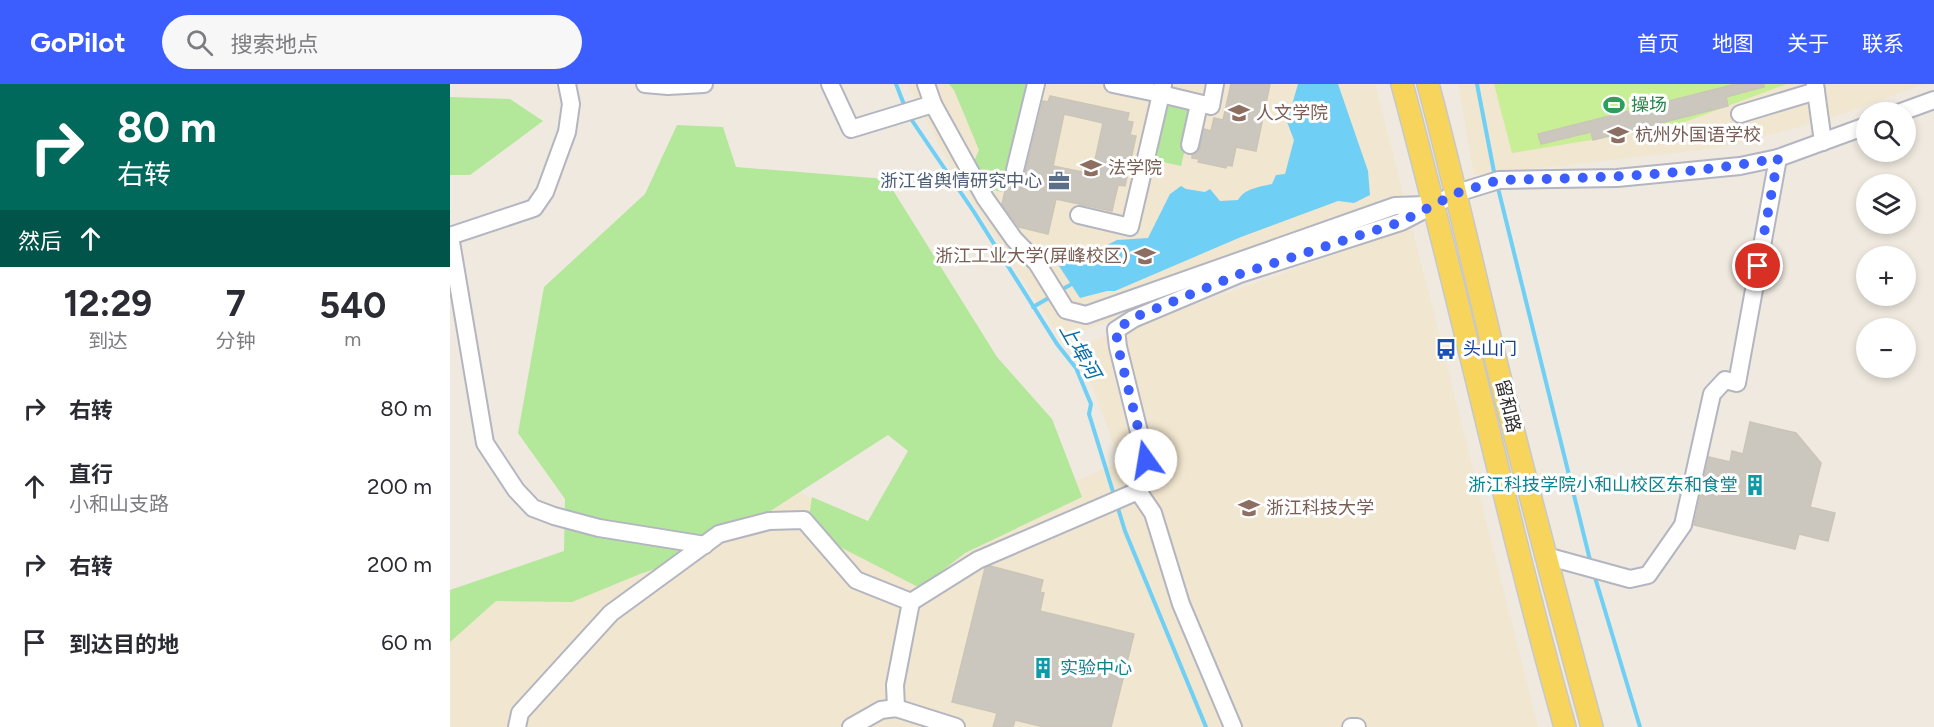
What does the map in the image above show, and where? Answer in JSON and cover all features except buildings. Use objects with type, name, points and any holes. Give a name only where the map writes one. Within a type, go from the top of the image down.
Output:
[{"type":"main road","name":"留和路","points":[[1402,84],[1434,204],[1503,498],[1564,727]]},
{"type":"main road","name":"留和路","points":[[1428,84],[1457,193],[1494,353],[1592,727]]},
{"type":"street","points":[[567,84],[571,104],[567,132],[545,192],[534,208],[450,236],[485,442],[516,490],[533,508],[599,528],[705,545]]},
{"type":"street","points":[[645,84],[668,87],[704,84]]},
{"type":"street","points":[[830,84],[852,129],[925,107]]},
{"type":"street","points":[[926,84],[925,107],[985,198],[1014,239],[1037,262],[1066,310],[1086,315],[1395,206],[1434,204]]},
{"type":"street","points":[[1015,170],[1036,84]]},
{"type":"street","points":[[1113,84],[1162,89],[1199,104],[1211,106],[1215,84]]},
{"type":"street","points":[[1740,114],[1815,88],[1823,142]]},
{"type":"street","points":[[1079,215],[1130,227],[1162,89]]},
{"type":"street","points":[[1916,107],[1934,100]]},
{"type":"street","points":[[1190,146],[1199,104]]},
{"type":"street","points":[[896,708],[895,685],[911,602],[978,560],[1133,493],[1147,478],[1146,460],[1118,347],[1116,330],[1133,318],[1240,274],[1401,222],[1457,193],[1495,181],[1617,178],[1740,166],[1778,158],[1856,130]]},
{"type":"street","points":[[1546,556],[1630,579],[1648,575],[1683,525],[1712,394],[1725,380],[1737,383],[1778,158]]},
{"type":"street","points":[[1133,493],[1153,513],[1181,604],[1233,727]]},
{"type":"street","points":[[517,727],[520,713],[611,613],[718,534],[769,521],[804,520],[856,580],[911,602]]},
{"type":"street","points":[[851,727],[881,711],[896,708],[956,727]]},
{"type":"street","points":[[1351,727],[1357,727]]},
{"type":"shaded area","name":"浙江工业大学(屏峰校区)","points":[[908,84],[1375,84],[1407,209],[1061,339],[952,170]]},
{"type":"shaded area","name":"杭州外国语学校","points":[[1458,84],[1925,84],[1875,102],[1856,102],[1856,109],[1819,122],[1717,148],[1474,175]]},
{"type":"shaded area","name":"浙江科技大学","points":[[1412,227],[1538,727],[450,727],[450,614],[748,465],[914,552],[1120,462],[1078,346]]},
{"type":"green space","points":[[949,84],[1028,84],[1002,192],[985,188],[972,166],[979,150],[954,90]]},
{"type":"green space","name":"操场","points":[[1494,84],[1787,84],[1671,127],[1512,153]]},
{"type":"green space","points":[[450,97],[510,99],[543,121],[470,175],[450,175]]},
{"type":"green space","points":[[1163,98],[1195,105],[1181,166],[1149,159]]},
{"type":"green space","points":[[677,125],[723,127],[736,167],[886,179],[997,357],[1052,419],[1082,497],[965,553],[920,588],[807,530],[812,497],[868,521],[908,451],[888,435],[710,550],[640,574],[572,602],[496,601],[450,642],[450,590],[564,551],[565,499],[518,433],[544,287],[645,194]]},
{"type":"water","points":[[1298,84],[1338,84],[1368,171],[1370,195],[1354,203],[1338,201],[1241,237],[1115,291],[1080,298],[1059,266],[1074,253],[1095,251],[1117,240],[1148,238],[1170,194],[1181,186],[1205,192],[1210,189],[1220,201],[1238,200],[1249,190],[1272,184],[1276,175],[1285,174],[1294,140],[1287,122]]},
{"type":"waterway","name":"上埠河","points":[[896,84],[905,107]]},
{"type":"waterway","points":[[1477,84],[1495,177]]},
{"type":"waterway","name":"上埠河","points":[[909,116],[974,212],[1057,344],[1076,368],[1091,404],[1089,414],[1114,495]]},
{"type":"waterway","points":[[1497,184],[1591,564]]},
{"type":"waterway","points":[[1061,290],[1070,285]]},
{"type":"waterway","points":[[1033,307],[1052,296]]},
{"type":"waterway","name":"上埠河","points":[[1117,505],[1125,531],[1206,727]]},
{"type":"waterway","points":[[1594,574],[1640,727]]},
{"type":"place","name":"操场","points":[[1614,105]]},
{"type":"place","name":"人文学院","points":[[1239,113]]},
{"type":"place","name":"杭州外国语学校","points":[[1618,135]]},
{"type":"place","name":"法学院","points":[[1091,168]]},
{"type":"place","name":"浙江省舆情研究中心","points":[[1059,181]]},
{"type":"place","name":"浙江工业大学(屏峰校区)","points":[[1145,256]]},
{"type":"place","name":"头山门","points":[[1446,349]]},
{"type":"place","name":"浙江科技学院小和山校区东和食堂","points":[[1755,485]]},
{"type":"place","name":"浙江科技大学","points":[[1249,508]]},
{"type":"place","name":"实验中心","points":[[1043,668]]},
{"type":"route","points":[[1146,460],[1118,347],[1116,330],[1133,318],[1240,274],[1401,222],[1457,193],[1491,182],[1617,178],[1740,166],[1778,158],[1758,266]]}]
